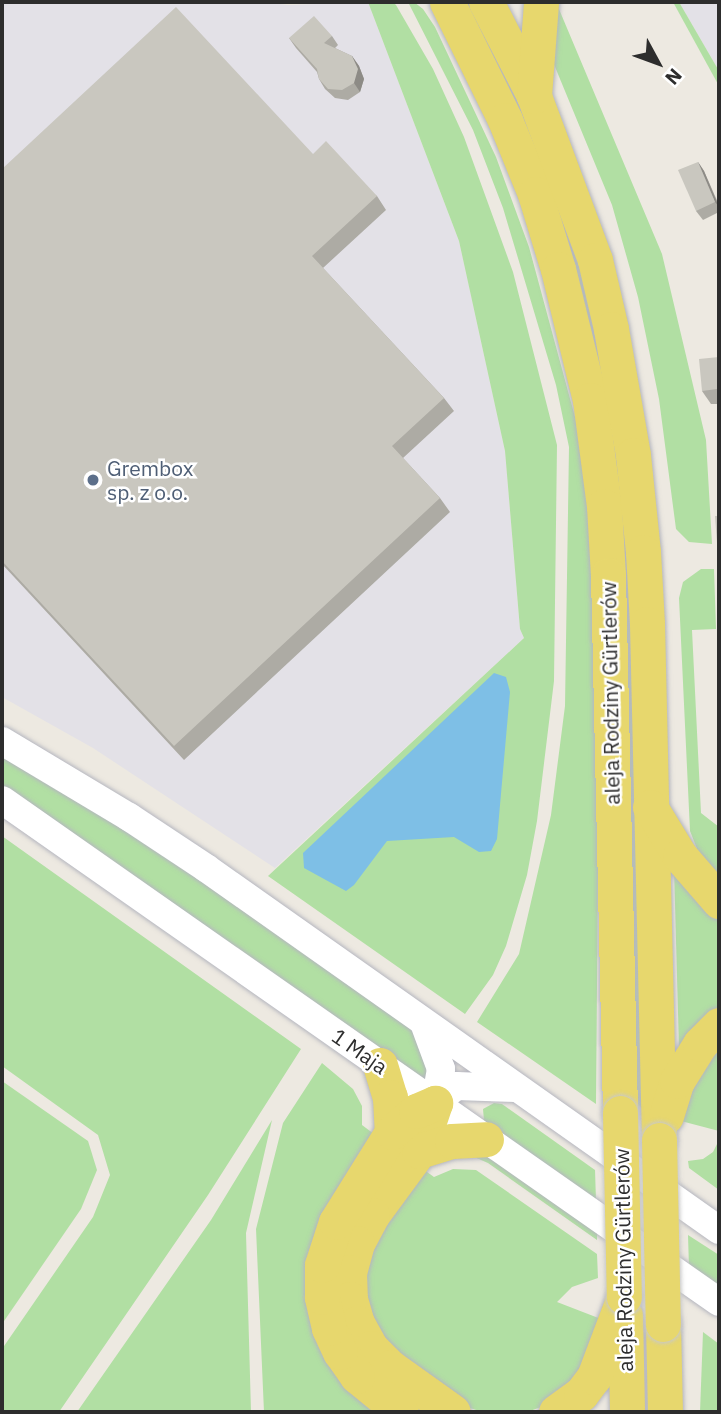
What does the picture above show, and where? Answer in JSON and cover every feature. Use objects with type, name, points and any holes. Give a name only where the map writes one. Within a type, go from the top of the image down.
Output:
[{"type":"main road","name":"aleja Rodziny Gürtlerów","points":[[486,2],[534,96],[595,260],[624,394],[643,552],[665,1412]]},
{"type":"main road","points":[[534,96],[541,2]]},
{"type":"main road","name":"aleja Rodziny Gürtlerów","points":[[445,8],[500,108],[535,194],[558,269],[590,400],[604,506],[608,575],[627,1412]]},
{"type":"main road","points":[[650,807],[680,856],[719,901]]},
{"type":"main road","points":[[659,1140],[677,1081],[700,1044],[719,1025]]},
{"type":"main road","points":[[380,1065],[405,1142]]},
{"type":"main road","points":[[435,1103],[416,1111],[405,1142],[357,1243],[349,1272],[350,1299],[357,1323],[371,1348],[390,1367],[453,1412]]},
{"type":"main road","points":[[401,1412],[357,1376],[340,1352],[329,1328],[322,1297],[322,1265],[336,1222],[405,1142],[486,1139]]},
{"type":"main road","points":[[555,1412],[581,1394],[594,1377],[624,1297]]},
{"type":"street","points":[[2,741],[206,868],[719,1230]]},
{"type":"street","name":"1 Maja","points":[[2,800],[719,1302]]},
{"type":"street","points":[[424,1023],[441,1069],[435,1103]]},
{"type":"street","points":[[435,1103],[456,1086],[516,1087]]},
{"type":"shaded area","points":[[2,2],[264,2],[288,5],[368,2],[459,241],[505,451],[520,629],[524,638],[275,868],[93,748],[2,697]]},
{"type":"shaded area","points":[[679,2],[719,2],[719,71]]},
{"type":"green space","points":[[368,2],[393,2],[396,5],[433,69],[464,137],[513,272],[557,445],[554,681],[537,821],[527,875],[506,946],[493,975],[465,1014],[268,876],[524,638],[520,629],[505,451],[459,241]]},
{"type":"green space","points":[[408,2],[414,2],[423,9],[435,27],[496,157],[529,247],[588,465],[599,756],[596,1104],[477,1022],[519,954],[551,815],[565,706],[569,447],[556,385],[503,208],[473,130]]},
{"type":"green space","points":[[460,2],[473,2],[505,62],[589,290],[625,483],[646,1111],[634,1102],[615,505]]},
{"type":"green space","points":[[556,2],[662,254],[706,440],[712,544],[689,542],[676,529],[659,399],[638,297],[612,205],[553,62]]},
{"type":"green space","points":[[673,2],[679,2],[719,71],[719,86]]},
{"type":"green space","points":[[701,569],[714,569],[716,629],[692,630],[701,813],[719,827],[719,887],[703,864],[690,831],[679,598],[683,582]]},
{"type":"green space","points":[[2,755],[128,829],[411,1028],[418,1036],[432,1085],[2,787]]},
{"type":"green space","points":[[2,836],[301,1049],[208,1195],[59,1412],[2,1412],[2,1349],[93,1217],[110,1175],[98,1135],[2,1066]]},
{"type":"green space","points":[[674,869],[719,916],[719,1015],[679,1048]]},
{"type":"green space","points":[[719,1041],[719,1131],[681,1121],[686,1099]]},
{"type":"green space","points":[[322,1063],[353,1089],[362,1106],[362,1125],[378,1137],[339,1195],[382,1412],[264,1412],[256,1229],[283,1123]]},
{"type":"green space","points":[[2,1081],[88,1141],[97,1170],[81,1209],[2,1324]]},
{"type":"green space","points":[[494,1103],[502,1104],[595,1170],[596,1202],[484,1121],[483,1109]]},
{"type":"green space","points":[[272,1120],[246,1233],[251,1412],[77,1412],[211,1220]]},
{"type":"green space","points":[[719,1140],[719,1190],[689,1168],[688,1161],[703,1159],[713,1152]]},
{"type":"green space","points":[[474,1151],[492,1159],[597,1231],[597,1240],[488,1163],[472,1156]]},
{"type":"green space","points":[[420,1167],[434,1177],[453,1169],[476,1170],[597,1254],[598,1278],[572,1287],[557,1302],[601,1319],[583,1371],[544,1406],[527,1412],[482,1412],[464,1406],[372,1330],[361,1265]]},
{"type":"green space","points":[[688,1235],[719,1255],[719,1287],[689,1268]]},
{"type":"green space","points":[[703,1332],[719,1344],[719,1412],[700,1412]]},
{"type":"water","points":[[494,673],[506,677],[510,692],[497,839],[491,851],[479,852],[454,837],[387,841],[354,885],[346,891],[304,868],[303,853]]},
{"type":"building","points":[[176,7],[313,154],[326,141],[377,196],[312,256],[444,398],[392,446],[440,498],[174,746],[2,561],[2,169]]},
{"type":"building","points":[[314,16],[332,36],[324,43],[352,56],[358,69],[354,83],[342,90],[328,89],[319,79],[317,69],[289,38]]},
{"type":"building","points":[[698,162],[715,202],[696,211],[678,170]]},
{"type":"building","points":[[719,357],[719,417],[717,389],[702,391],[699,359]]},
{"type":"building","points":[[715,516],[719,516],[719,556],[718,556]]},
{"type":"place","name":"Grembox sp. z o.o.","points":[[93,480]]}]
